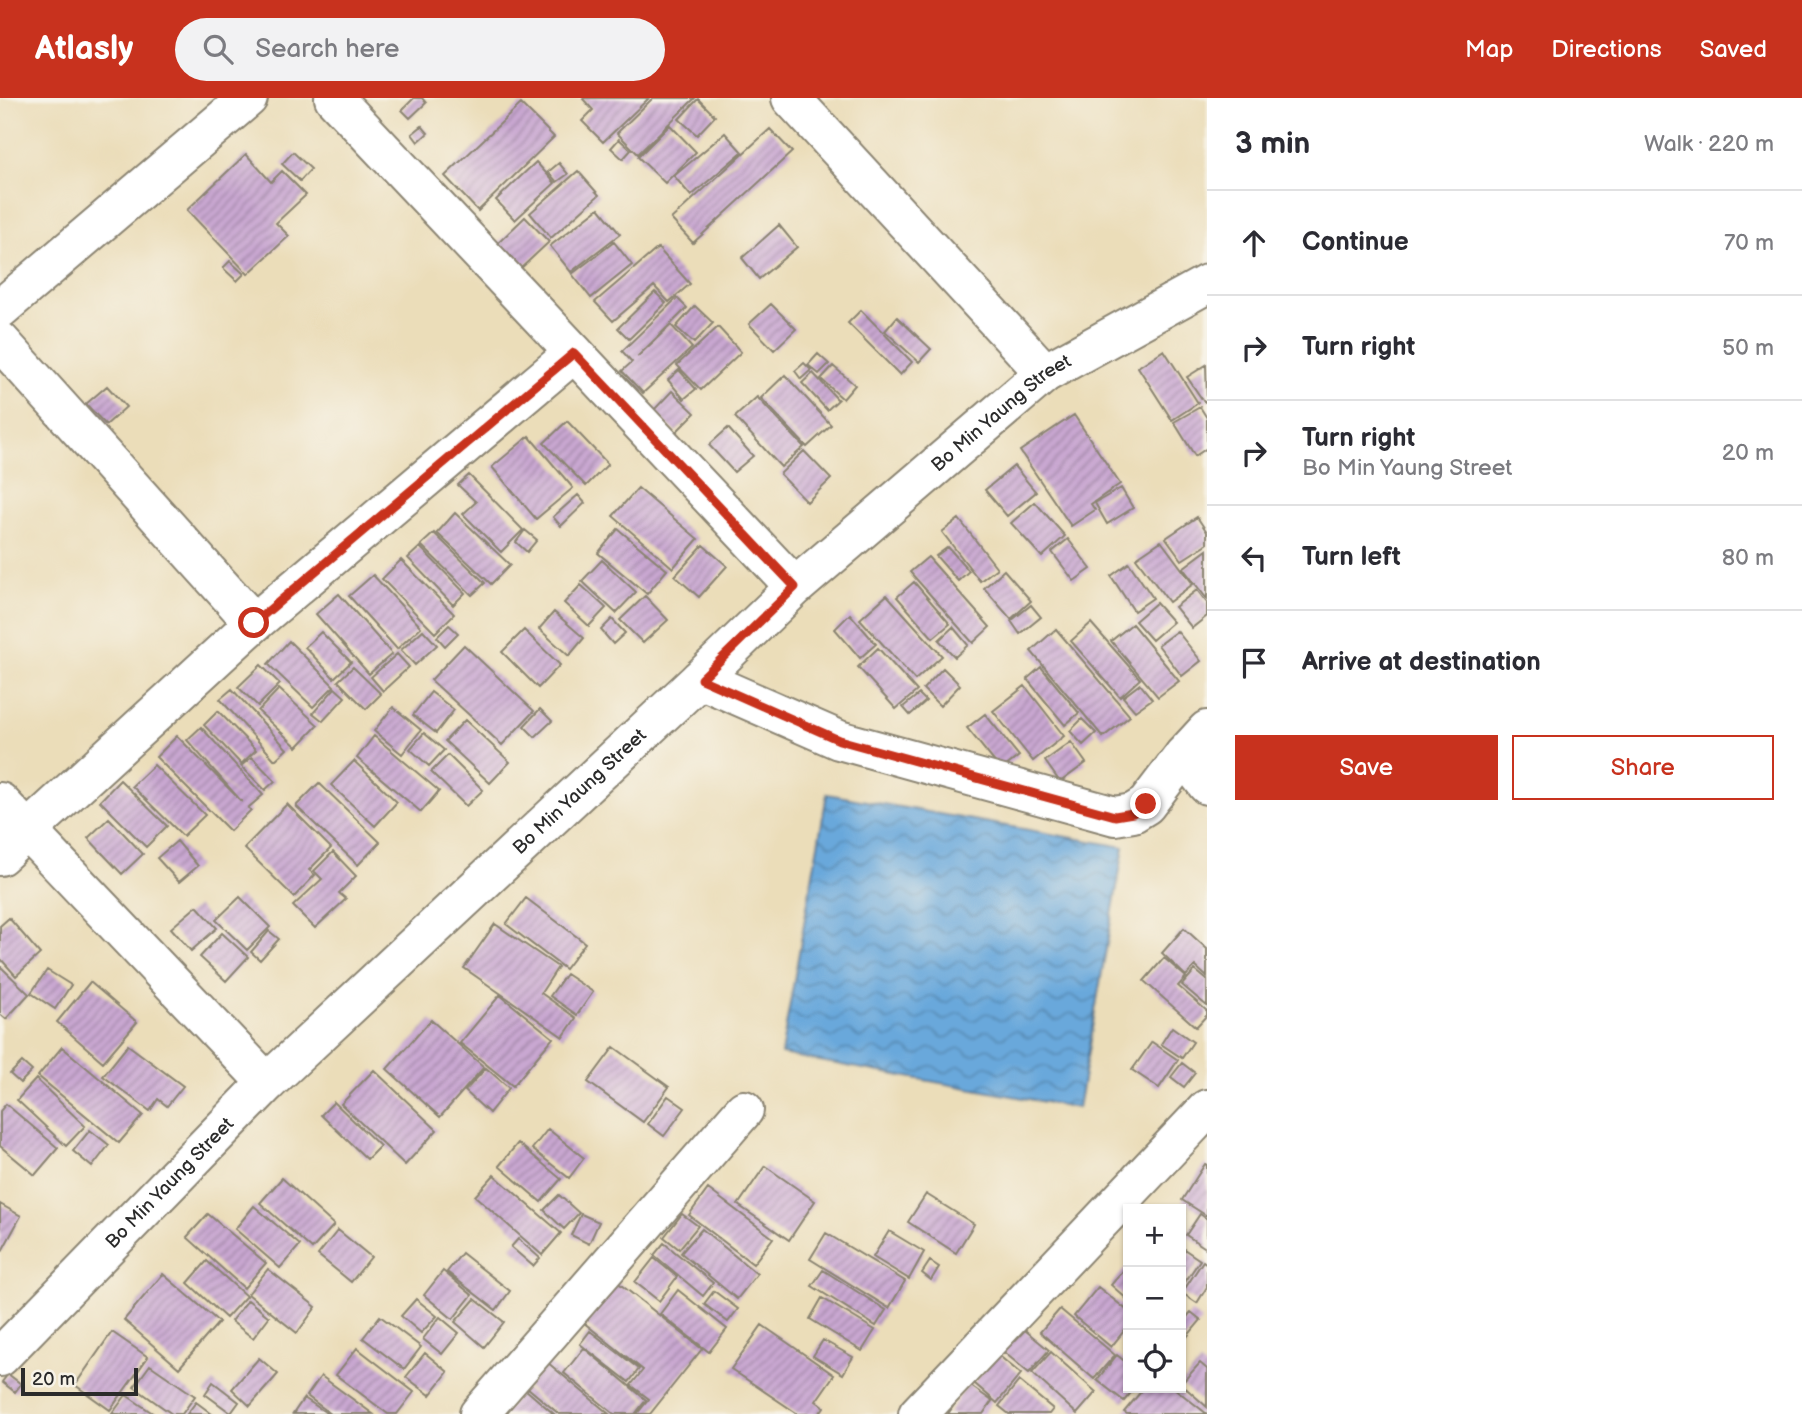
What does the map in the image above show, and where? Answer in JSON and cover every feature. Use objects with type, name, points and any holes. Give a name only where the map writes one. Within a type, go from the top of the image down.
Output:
[{"type":"street","points":[[0,309],[248,98]]},
{"type":"street","points":[[334,98],[795,587]]},
{"type":"street","points":[[791,98],[1045,373]]},
{"type":"street","name":"Bo Min Yaung Street","points":[[0,1357],[267,1083],[701,679],[795,587],[1045,373],[1207,284]]},
{"type":"street","points":[[0,341],[254,623]]},
{"type":"street","points":[[0,856],[254,623],[574,353]]},
{"type":"street","points":[[701,679],[839,740],[1115,816],[1133,813],[1146,804],[1196,743]]},
{"type":"street","points":[[1196,743],[1207,785]]},
{"type":"street","points":[[0,802],[267,1083]]},
{"type":"street","points":[[918,1414],[1207,1109]]},
{"type":"street","points":[[479,1414],[744,1110]]},
{"type":"water","points":[[827,794],[1124,847],[1078,1108],[781,1054]]},
{"type":"building","points":[[414,98],[422,98],[426,103],[410,118],[402,110]]},
{"type":"building","points":[[584,98],[649,98],[603,142],[582,121],[593,110]]},
{"type":"building","points":[[653,98],[695,98],[638,154],[617,133]]},
{"type":"building","points":[[698,99],[715,116],[697,135],[679,119]]},
{"type":"building","points":[[521,104],[554,137],[478,211],[445,176]]},
{"type":"building","points":[[670,125],[696,152],[665,183],[638,157]]},
{"type":"building","points":[[422,126],[428,133],[418,142],[412,134]]},
{"type":"building","points":[[770,129],[792,152],[693,243],[671,219]]},
{"type":"building","points":[[725,133],[742,152],[691,196],[674,176]]},
{"type":"building","points":[[619,139],[631,150],[623,159],[611,148]]},
{"type":"building","points":[[293,152],[311,169],[300,181],[282,164]]},
{"type":"building","points":[[246,154],[271,182],[282,171],[306,195],[276,223],[289,236],[248,274],[187,210]]},
{"type":"building","points":[[536,162],[555,183],[515,220],[496,200]]},
{"type":"building","points":[[559,163],[568,174],[557,182],[548,172]]},
{"type":"building","points":[[578,171],[599,195],[551,238],[530,213]]},
{"type":"building","points":[[599,208],[620,234],[571,272],[550,246]]},
{"type":"building","points":[[525,217],[549,242],[519,270],[496,245]]},
{"type":"building","points":[[779,225],[797,247],[759,279],[742,258]]},
{"type":"building","points":[[614,242],[632,265],[591,298],[572,274]]},
{"type":"building","points":[[658,248],[690,284],[669,302],[654,286],[613,321],[595,302]]},
{"type":"building","points":[[230,261],[244,274],[237,281],[223,268]]},
{"type":"building","points":[[655,292],[666,303],[629,339],[618,328]]},
{"type":"building","points":[[677,298],[687,308],[637,357],[671,325],[692,348],[643,393],[622,371],[632,362],[622,351]]},
{"type":"building","points":[[771,304],[796,329],[774,350],[749,324]]},
{"type":"building","points":[[695,306],[713,323],[694,343],[676,327]]},
{"type":"building","points":[[861,310],[912,362],[900,375],[848,323]]},
{"type":"building","points":[[897,317],[931,349],[919,362],[885,331]]},
{"type":"building","points":[[718,327],[741,352],[701,390],[677,365]]},
{"type":"building","points":[[1164,350],[1198,403],[1172,420],[1138,367]]},
{"type":"building","points":[[818,354],[829,364],[819,374],[808,365]]},
{"type":"building","points":[[804,363],[811,370],[801,379],[795,371]]},
{"type":"building","points":[[1206,365],[1207,401],[1204,402],[1187,377]]},
{"type":"building","points":[[833,366],[855,385],[843,399],[821,379]]},
{"type":"building","points":[[679,370],[696,389],[684,399],[668,380]]},
{"type":"building","points":[[813,373],[838,400],[827,410],[802,383]]},
{"type":"building","points":[[785,375],[831,425],[807,447],[761,398]]},
{"type":"building","points":[[107,386],[126,407],[106,425],[86,404]]},
{"type":"building","points":[[672,391],[695,413],[676,432],[653,411]]},
{"type":"building","points":[[757,397],[804,447],[781,467],[735,417]]},
{"type":"building","points":[[1200,407],[1207,418],[1207,448],[1195,456],[1174,422]]},
{"type":"building","points":[[1074,415],[1120,484],[1091,504],[1095,510],[1071,526],[1020,451]]},
{"type":"building","points":[[567,421],[608,464],[586,486],[544,443]]},
{"type":"building","points":[[728,428],[753,456],[734,472],[709,445]]},
{"type":"building","points":[[529,436],[573,488],[536,519],[492,467]]},
{"type":"building","points":[[804,451],[831,479],[807,502],[780,474]]},
{"type":"building","points":[[1014,466],[1036,492],[1007,516],[985,490]]},
{"type":"building","points":[[469,475],[523,530],[501,552],[463,514],[476,502],[458,485]]},
{"type":"building","points":[[638,488],[698,539],[673,568],[613,516]]},
{"type":"building","points":[[1121,488],[1133,508],[1107,524],[1095,503]]},
{"type":"building","points":[[578,495],[585,503],[561,526],[553,517]]},
{"type":"building","points":[[1035,502],[1065,536],[1042,557],[1011,523]]},
{"type":"building","points":[[455,513],[510,565],[491,584],[437,533]]},
{"type":"building","points":[[1197,517],[1207,532],[1207,544],[1182,560],[1166,538]]},
{"type":"building","points":[[959,519],[997,568],[980,581],[942,532]]},
{"type":"building","points":[[618,529],[667,570],[647,594],[598,553]]},
{"type":"building","points":[[525,530],[537,540],[527,552],[516,542]]},
{"type":"building","points":[[434,533],[485,583],[472,595],[421,545]]},
{"type":"building","points":[[1068,539],[1091,569],[1074,581],[1052,552]]},
{"type":"building","points":[[1161,541],[1193,584],[1169,602],[1136,558]]},
{"type":"building","points":[[703,545],[727,566],[699,597],[675,576]]},
{"type":"building","points":[[420,547],[465,593],[453,605],[408,558]]},
{"type":"building","points":[[948,547],[969,571],[958,581],[936,556]]},
{"type":"building","points":[[1207,550],[1207,599],[1183,568]]},
{"type":"building","points":[[928,557],[990,627],[973,643],[910,572]]},
{"type":"building","points":[[401,560],[454,614],[435,633],[382,579]]},
{"type":"building","points":[[602,560],[636,592],[616,613],[582,581]]},
{"type":"building","points":[[1129,563],[1153,598],[1134,611],[1111,576]]},
{"type":"building","points":[[1004,570],[1031,601],[1011,619],[984,588]]},
{"type":"building","points":[[373,575],[421,627],[397,649],[349,596]]},
{"type":"building","points":[[914,582],[950,624],[933,638],[897,597]]},
{"type":"building","points":[[581,585],[606,608],[589,626],[564,603]]},
{"type":"building","points":[[1197,590],[1207,603],[1207,616],[1192,628],[1175,607]]},
{"type":"building","points":[[339,594],[392,654],[369,674],[316,614]]},
{"type":"building","points":[[887,595],[942,656],[915,680],[860,619]]},
{"type":"building","points":[[645,596],[668,620],[643,643],[620,620]]},
{"type":"building","points":[[1156,603],[1173,622],[1152,640],[1135,621]]},
{"type":"building","points":[[1031,605],[1041,617],[1020,634],[1011,621]]},
{"type":"building","points":[[554,612],[584,638],[569,656],[539,629]]},
{"type":"building","points":[[850,614],[876,644],[860,658],[835,629]]},
{"type":"building","points":[[612,619],[625,633],[613,644],[601,630]]},
{"type":"building","points":[[1091,623],[1140,679],[1120,697],[1071,641]]},
{"type":"building","points":[[1132,624],[1179,681],[1158,697],[1111,641]]},
{"type":"building","points":[[449,625],[458,633],[445,646],[437,637]]},
{"type":"building","points":[[953,627],[968,645],[955,657],[939,640]]},
{"type":"building","points":[[1056,629],[1130,716],[1103,737],[1031,651]]},
{"type":"building","points":[[423,630],[437,645],[415,665],[401,650]]},
{"type":"building","points":[[524,630],[560,665],[538,688],[502,652]]},
{"type":"building","points":[[1177,631],[1201,661],[1182,676],[1158,645]]},
{"type":"building","points":[[321,632],[351,662],[334,678],[305,647]]},
{"type":"building","points":[[289,641],[334,686],[313,707],[268,664]]},
{"type":"building","points":[[464,645],[534,711],[502,745],[431,680]]},
{"type":"building","points":[[878,648],[917,691],[896,709],[858,667]]},
{"type":"building","points":[[397,654],[409,667],[383,691],[371,677]]},
{"type":"building","points":[[261,665],[280,684],[258,706],[238,687]]},
{"type":"building","points":[[353,667],[381,694],[366,709],[338,681]]},
{"type":"building","points":[[1041,667],[1079,713],[1065,725],[1027,679]]},
{"type":"building","points":[[943,668],[960,685],[940,706],[923,689]]},
{"type":"building","points":[[1140,684],[1152,699],[1135,711],[1123,697]]},
{"type":"building","points":[[1025,686],[1064,736],[1033,761],[993,711]]},
{"type":"building","points":[[335,688],[345,697],[323,721],[313,713]]},
{"type":"building","points":[[232,689],[287,749],[275,760],[220,699]]},
{"type":"building","points":[[279,689],[318,725],[297,747],[258,711]]},
{"type":"building","points":[[431,692],[454,710],[436,733],[413,715]]},
{"type":"building","points":[[919,694],[926,701],[910,715],[903,707]]},
{"type":"building","points":[[393,707],[421,730],[402,754],[374,731]]},
{"type":"building","points":[[540,709],[552,721],[535,737],[524,726]]},
{"type":"building","points":[[218,711],[256,750],[241,764],[204,725]]},
{"type":"building","points":[[985,714],[1019,756],[1001,770],[967,728]]},
{"type":"building","points":[[1082,719],[1096,733],[1083,745],[1070,731]]},
{"type":"building","points":[[465,720],[510,762],[490,783],[445,741]]},
{"type":"building","points":[[201,727],[263,795],[248,808],[251,810],[230,831],[156,757],[177,736],[242,802],[187,740]]},
{"type":"building","points":[[424,733],[444,750],[429,766],[410,749]]},
{"type":"building","points":[[374,736],[439,791],[421,812],[357,758]]},
{"type":"building","points":[[1071,742],[1086,763],[1060,782],[1045,761]]},
{"type":"building","points":[[448,755],[483,790],[466,806],[431,772]]},
{"type":"building","points":[[252,757],[275,781],[265,790],[241,766]]},
{"type":"building","points":[[354,761],[397,802],[375,826],[331,785]]},
{"type":"building","points":[[154,765],[205,815],[183,836],[132,786]]},
{"type":"building","points":[[120,780],[167,826],[146,847],[100,801]]},
{"type":"building","points":[[319,783],[380,842],[358,865],[296,806]]},
{"type":"building","points":[[287,804],[331,848],[309,870],[315,875],[294,897],[244,848]]},
{"type":"building","points":[[109,818],[143,854],[122,874],[88,838]]},
{"type":"building","points":[[177,841],[198,866],[179,882],[157,858]]},
{"type":"building","points":[[333,852],[356,876],[339,893],[346,899],[315,928],[293,906],[322,879],[314,871]]},
{"type":"building","points":[[240,897],[270,927],[247,950],[216,920]]},
{"type":"building","points":[[526,898],[585,943],[565,969],[506,924]]},
{"type":"building","points":[[197,906],[217,928],[191,951],[171,928]]},
{"type":"building","points":[[9,918],[40,954],[16,976],[0,958],[0,926]]},
{"type":"building","points":[[495,924],[558,967],[541,993],[576,1018],[563,1037],[464,968]]},
{"type":"building","points":[[1184,928],[1207,949],[1207,977],[1195,966],[1186,976],[1162,953]]},
{"type":"building","points":[[269,931],[279,939],[260,960],[251,952]]},
{"type":"building","points":[[222,933],[248,957],[226,981],[200,957]]},
{"type":"building","points":[[1164,958],[1186,977],[1178,986],[1207,1011],[1207,1015],[1196,1027],[1144,981]]},
{"type":"building","points":[[0,966],[29,994],[6,1019],[0,1014]]},
{"type":"building","points":[[47,970],[71,985],[55,1009],[31,993]]},
{"type":"building","points":[[1195,970],[1207,980],[1207,1006],[1182,985]]},
{"type":"building","points":[[566,974],[593,992],[577,1015],[550,996]]},
{"type":"building","points":[[90,982],[137,1022],[103,1062],[57,1022]]},
{"type":"building","points":[[500,995],[553,1038],[513,1086],[460,1043]]},
{"type":"building","points":[[431,1020],[484,1067],[440,1117],[387,1069]]},
{"type":"building","points":[[1172,1027],[1193,1042],[1182,1058],[1161,1044]]},
{"type":"building","points":[[1152,1042],[1178,1060],[1159,1088],[1132,1070]]},
{"type":"building","points":[[128,1045],[183,1086],[167,1106],[158,1099],[150,1111],[103,1076]]},
{"type":"building","points":[[62,1047],[143,1115],[119,1143],[38,1076]]},
{"type":"building","points":[[614,1047],[669,1087],[643,1122],[588,1082]]},
{"type":"building","points":[[22,1062],[32,1071],[20,1083],[10,1074]]},
{"type":"building","points":[[1182,1063],[1195,1073],[1184,1087],[1171,1077]]},
{"type":"building","points":[[486,1068],[509,1088],[489,1113],[465,1091]]},
{"type":"building","points":[[374,1070],[437,1130],[405,1165],[341,1104]]},
{"type":"building","points":[[36,1079],[85,1126],[66,1146],[17,1100]]},
{"type":"building","points":[[668,1096],[685,1108],[664,1136],[648,1124]]},
{"type":"building","points":[[334,1102],[380,1146],[367,1159],[321,1115]]},
{"type":"building","points":[[6,1104],[58,1148],[35,1175],[0,1146],[0,1111]]},
{"type":"building","points":[[548,1129],[584,1158],[569,1178],[532,1149]]},
{"type":"building","points":[[90,1130],[109,1145],[92,1167],[73,1151]]},
{"type":"building","points":[[518,1143],[561,1179],[541,1202],[499,1166]]},
{"type":"building","points":[[1205,1164],[1207,1165],[1207,1216],[1182,1200]]},
{"type":"building","points":[[765,1166],[815,1201],[789,1240],[738,1205]]},
{"type":"building","points":[[494,1175],[561,1233],[542,1255],[475,1196]]},
{"type":"building","points":[[282,1178],[334,1225],[312,1249],[260,1203]]},
{"type":"building","points":[[708,1189],[773,1238],[753,1264],[689,1215]]},
{"type":"building","points":[[926,1194],[974,1224],[956,1253],[908,1222]]},
{"type":"building","points":[[559,1195],[579,1213],[564,1229],[544,1210]]},
{"type":"building","points":[[0,1204],[21,1216],[2,1251],[0,1251]]},
{"type":"building","points":[[254,1206],[300,1245],[280,1268],[235,1229]]},
{"type":"building","points":[[208,1214],[266,1263],[244,1288],[187,1237]]},
{"type":"building","points":[[581,1214],[599,1222],[589,1244],[571,1235]]},
{"type":"building","points":[[682,1214],[698,1226],[679,1249],[664,1237]]},
{"type":"building","points":[[1200,1214],[1207,1219],[1207,1249],[1186,1235]]},
{"type":"building","points":[[702,1229],[757,1274],[737,1299],[681,1253]]},
{"type":"building","points":[[338,1230],[371,1257],[351,1282],[318,1255]]},
{"type":"building","points":[[889,1231],[924,1252],[909,1279],[873,1257]]},
{"type":"building","points":[[826,1233],[905,1281],[889,1308],[810,1259]]},
{"type":"building","points":[[518,1239],[540,1258],[533,1266],[511,1247]]},
{"type":"building","points":[[664,1243],[713,1283],[703,1296],[654,1255]]},
{"type":"building","points":[[1186,1250],[1200,1260],[1186,1281]]},
{"type":"building","points":[[462,1253],[510,1291],[496,1310],[447,1272]]},
{"type":"building","points":[[654,1258],[677,1277],[659,1301],[635,1282]]},
{"type":"building","points":[[207,1261],[246,1296],[226,1318],[188,1283]]},
{"type":"building","points":[[930,1261],[939,1267],[931,1280],[922,1273]]},
{"type":"building","points":[[1203,1261],[1207,1264],[1207,1287],[1197,1303],[1186,1296],[1186,1287]]},
{"type":"building","points":[[268,1269],[316,1307],[297,1333],[248,1294]]},
{"type":"building","points":[[823,1270],[886,1310],[876,1326],[812,1286]]},
{"type":"building","points":[[443,1271],[472,1295],[453,1319],[424,1295]]},
{"type":"building","points":[[1123,1271],[1123,1296],[1111,1285]]},
{"type":"building","points":[[163,1274],[219,1322],[179,1368],[124,1320]]},
{"type":"building","points":[[616,1281],[702,1349],[650,1414],[637,1414],[649,1399],[631,1385],[643,1370],[583,1322]]},
{"type":"building","points":[[1098,1287],[1123,1307],[1123,1332],[1111,1347],[1074,1316]]},
{"type":"building","points":[[678,1290],[727,1329],[709,1352],[660,1314]]},
{"type":"building","points":[[714,1291],[738,1309],[728,1322],[704,1304]]},
{"type":"building","points":[[822,1298],[875,1330],[862,1351],[810,1319]]},
{"type":"building","points":[[416,1299],[437,1316],[421,1333],[401,1316]]},
{"type":"building","points":[[475,1299],[504,1322],[484,1347],[455,1322]]},
{"type":"building","points":[[248,1300],[269,1317],[253,1338],[231,1321]]},
{"type":"building","points":[[1060,1309],[1115,1355],[1094,1379],[1040,1332]]},
{"type":"building","points":[[1191,1312],[1201,1320],[1186,1338],[1186,1330],[1186,1318]]},
{"type":"building","points":[[380,1316],[421,1347],[404,1369],[363,1338]]},
{"type":"building","points":[[440,1317],[459,1333],[442,1354],[423,1339]]},
{"type":"building","points":[[762,1325],[834,1375],[816,1401],[824,1407],[819,1414],[798,1414],[731,1369]]},
{"type":"building","points":[[1020,1326],[1049,1350],[1029,1373],[1000,1349]]},
{"type":"building","points":[[590,1331],[639,1369],[629,1382],[580,1344]]},
{"type":"building","points":[[112,1332],[148,1357],[110,1410],[75,1385]]},
{"type":"building","points":[[823,1340],[853,1357],[843,1374],[813,1356]]},
{"type":"building","points":[[357,1348],[414,1392],[397,1414],[388,1414],[336,1375]]},
{"type":"building","points":[[584,1348],[646,1400],[635,1414],[614,1414],[564,1373]]},
{"type":"building","points":[[1051,1352],[1096,1392],[1077,1414],[1032,1373]]},
{"type":"building","points":[[425,1353],[448,1372],[430,1395],[406,1377]]},
{"type":"building","points":[[997,1354],[1021,1374],[997,1403],[974,1383]]},
{"type":"building","points":[[1117,1355],[1123,1360],[1123,1393],[1131,1393],[1124,1401],[1097,1380]]},
{"type":"building","points":[[259,1358],[278,1374],[250,1406],[232,1389]]},
{"type":"building","points":[[547,1362],[609,1414],[559,1414],[527,1387]]},
{"type":"building","points":[[1200,1363],[1207,1369],[1207,1407],[1186,1388],[1186,1378]]},
{"type":"building","points":[[150,1365],[195,1396],[182,1414],[172,1414],[134,1387]]},
{"type":"building","points":[[8,1374],[21,1384],[15,1392],[2,1382]]},
{"type":"building","points":[[321,1376],[373,1414],[331,1414],[307,1396]]},
{"type":"building","points":[[1019,1381],[1053,1409],[1049,1414],[1009,1414],[999,1406]]},
{"type":"building","points":[[213,1382],[239,1402],[231,1413],[205,1394]]},
{"type":"building","points":[[968,1384],[992,1401],[983,1414],[948,1414]]},
{"type":"building","points":[[525,1389],[554,1414],[503,1414]]},
{"type":"building","points":[[1140,1393],[1180,1393],[1207,1414],[1127,1414],[1124,1412]]},
{"type":"building","points":[[126,1395],[154,1414],[112,1414]]},
{"type":"building","points":[[304,1398],[328,1414],[293,1414]]},
{"type":"building","points":[[196,1402],[212,1414],[187,1414]]},
{"type":"route","points":[[254,623],[574,353],[795,587],[701,679],[839,740],[1115,816],[1133,813],[1146,804]]}]
